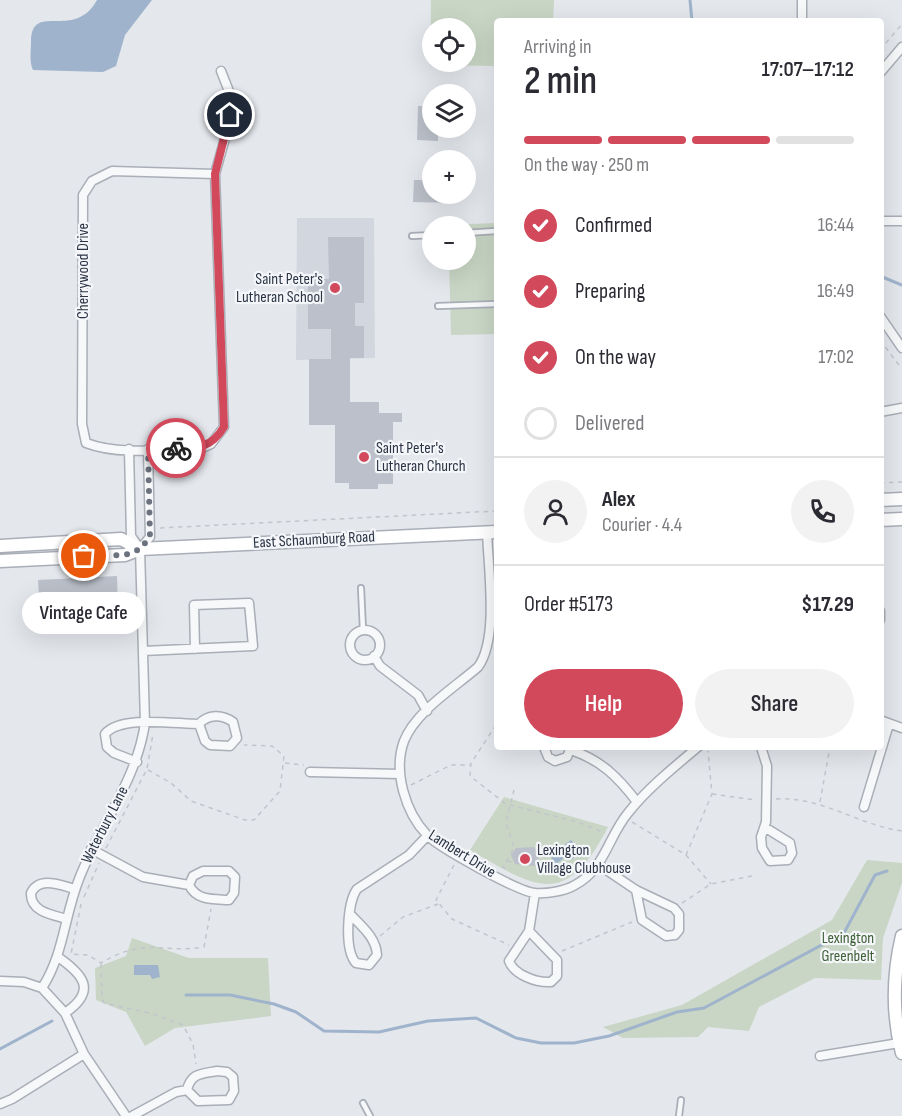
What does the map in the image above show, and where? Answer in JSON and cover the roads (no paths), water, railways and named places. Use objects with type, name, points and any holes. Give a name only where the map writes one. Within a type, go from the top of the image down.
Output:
[{"type":"main road","points":[[884,500],[902,499]]},
{"type":"main road","points":[[884,520],[902,519]]},
{"type":"main road","name":"East Schaumburg Road","points":[[0,561],[125,555],[140,549],[494,531]]},
{"type":"main road","name":"East Schaumburg Road","points":[[0,546],[121,539],[140,549]]},
{"type":"main road","points":[[901,1048],[894,1010],[896,961],[902,936]]},
{"type":"street","points":[[802,0],[802,18]]},
{"type":"street","points":[[884,68],[902,47]]},
{"type":"street","points":[[129,449],[202,448],[211,444],[224,427],[215,174],[227,131],[232,99],[221,71]]},
{"type":"street","name":"Cherrywood Drive","points":[[129,449],[99,448],[86,443],[83,434],[83,195],[92,181],[112,171],[215,174]]},
{"type":"street","points":[[884,221],[902,221]]},
{"type":"street","points":[[884,322],[902,348]]},
{"type":"street","points":[[884,411],[902,408]]},
{"type":"street","name":"Waterbury Lane","points":[[42,988],[55,968],[75,889],[91,849],[137,762],[145,723],[140,549],[131,536],[129,449]]},
{"type":"street","name":"Waterbury Lane","points":[[140,549],[150,537],[148,449]]},
{"type":"street","name":"Lambert Drive","points":[[494,531],[493,610],[484,658],[426,711],[410,730],[404,743],[400,774],[403,788],[417,822],[428,836],[500,878],[535,893]]},
{"type":"street","points":[[143,651],[195,649],[253,646],[249,603],[194,605],[195,649]]},
{"type":"street","points":[[363,630],[372,632],[378,639],[379,648],[374,656],[360,659],[350,648],[354,634],[363,630]]},
{"type":"street","points":[[374,656],[380,666],[418,695],[426,711]]},
{"type":"street","points":[[137,762],[114,753],[107,747],[105,734],[117,724],[199,724],[208,717],[227,717],[236,729],[237,738],[230,746],[210,745],[202,735],[199,724]]},
{"type":"street","points":[[885,722],[902,728]]},
{"type":"street","points":[[545,750],[548,757],[555,761],[567,757],[570,750]]},
{"type":"street","points":[[576,750],[592,757],[608,768],[637,802]]},
{"type":"street","points":[[529,931],[557,960],[557,976],[551,982],[543,982],[518,972],[510,965],[511,956],[529,931],[535,893],[573,886],[590,876],[599,865],[626,815],[637,802],[695,750]]},
{"type":"street","points":[[762,750],[767,766],[766,828]]},
{"type":"street","points":[[864,807],[878,750]]},
{"type":"street","points":[[310,772],[400,774]]},
{"type":"street","points":[[350,914],[373,939],[377,955],[369,965],[356,963],[350,954],[350,914],[351,897],[357,889],[409,855],[428,836]]},
{"type":"street","points":[[91,849],[143,876],[189,885],[196,894],[210,899],[229,900],[234,893],[235,877],[229,871],[203,871],[193,876],[189,885]]},
{"type":"street","points":[[599,865],[636,890],[675,910],[679,914],[680,923],[675,936],[666,936],[642,921],[636,890]]},
{"type":"street","points":[[67,919],[40,910],[31,899],[31,893],[39,884],[48,882],[75,889]]},
{"type":"street","points":[[58,957],[81,975],[85,988],[81,999],[65,1013]]},
{"type":"street","points":[[0,981],[24,982],[42,988],[65,1013],[84,1054],[126,1116]]},
{"type":"street","points":[[820,1056],[901,1048]]},
{"type":"street","points":[[0,1104],[12,1099],[84,1054]]},
{"type":"street","points":[[227,1072],[235,1082],[229,1100],[198,1101],[187,1090],[190,1079],[200,1074],[227,1072]]},
{"type":"street","points":[[132,1116],[176,1092],[187,1090]]},
{"type":"lane","points":[[476,232],[494,231]]},
{"type":"lane","points":[[412,236],[422,236]]},
{"type":"lane","points":[[438,306],[494,304]]},
{"type":"lane","points":[[361,588],[363,630]]},
{"type":"lane","points":[[680,1116],[681,1100]]},
{"type":"lane","points":[[363,1102],[370,1116]]},
{"type":"water","points":[[97,0],[152,0],[125,35],[116,66],[103,72],[33,70],[31,42],[33,30],[38,24],[77,18],[88,12]]},
{"type":"water","points":[[571,840],[580,850],[572,860],[568,855],[556,864],[550,856]]},
{"type":"water","points":[[134,965],[158,965],[160,977],[152,979],[150,975],[134,975]]},
{"type":"waterway","points":[[690,0],[692,18]]},
{"type":"waterway","points":[[884,278],[902,285]]},
{"type":"waterway","points":[[186,995],[230,995],[274,1004],[296,1012],[324,1031],[379,1032],[428,1021],[476,1018],[516,1038],[541,1043],[574,1043],[609,1036],[677,1012],[704,1008],[844,933],[875,875],[887,871]]},
{"type":"waterway","points":[[0,1049],[52,1021]]},
{"type":"place","name":"Saint Peter's Lutheran School","points":[[335,288]]},
{"type":"place","name":"Saint Peter's Lutheran Church","points":[[364,457]]},
{"type":"place","name":"Vintage Cafe","points":[[84,556]]},
{"type":"place","name":"Lexington Village Clubhouse","points":[[525,859]]},
{"type":"park label","name":"Lexington Greenbelt","points":[[848,947]]}]
